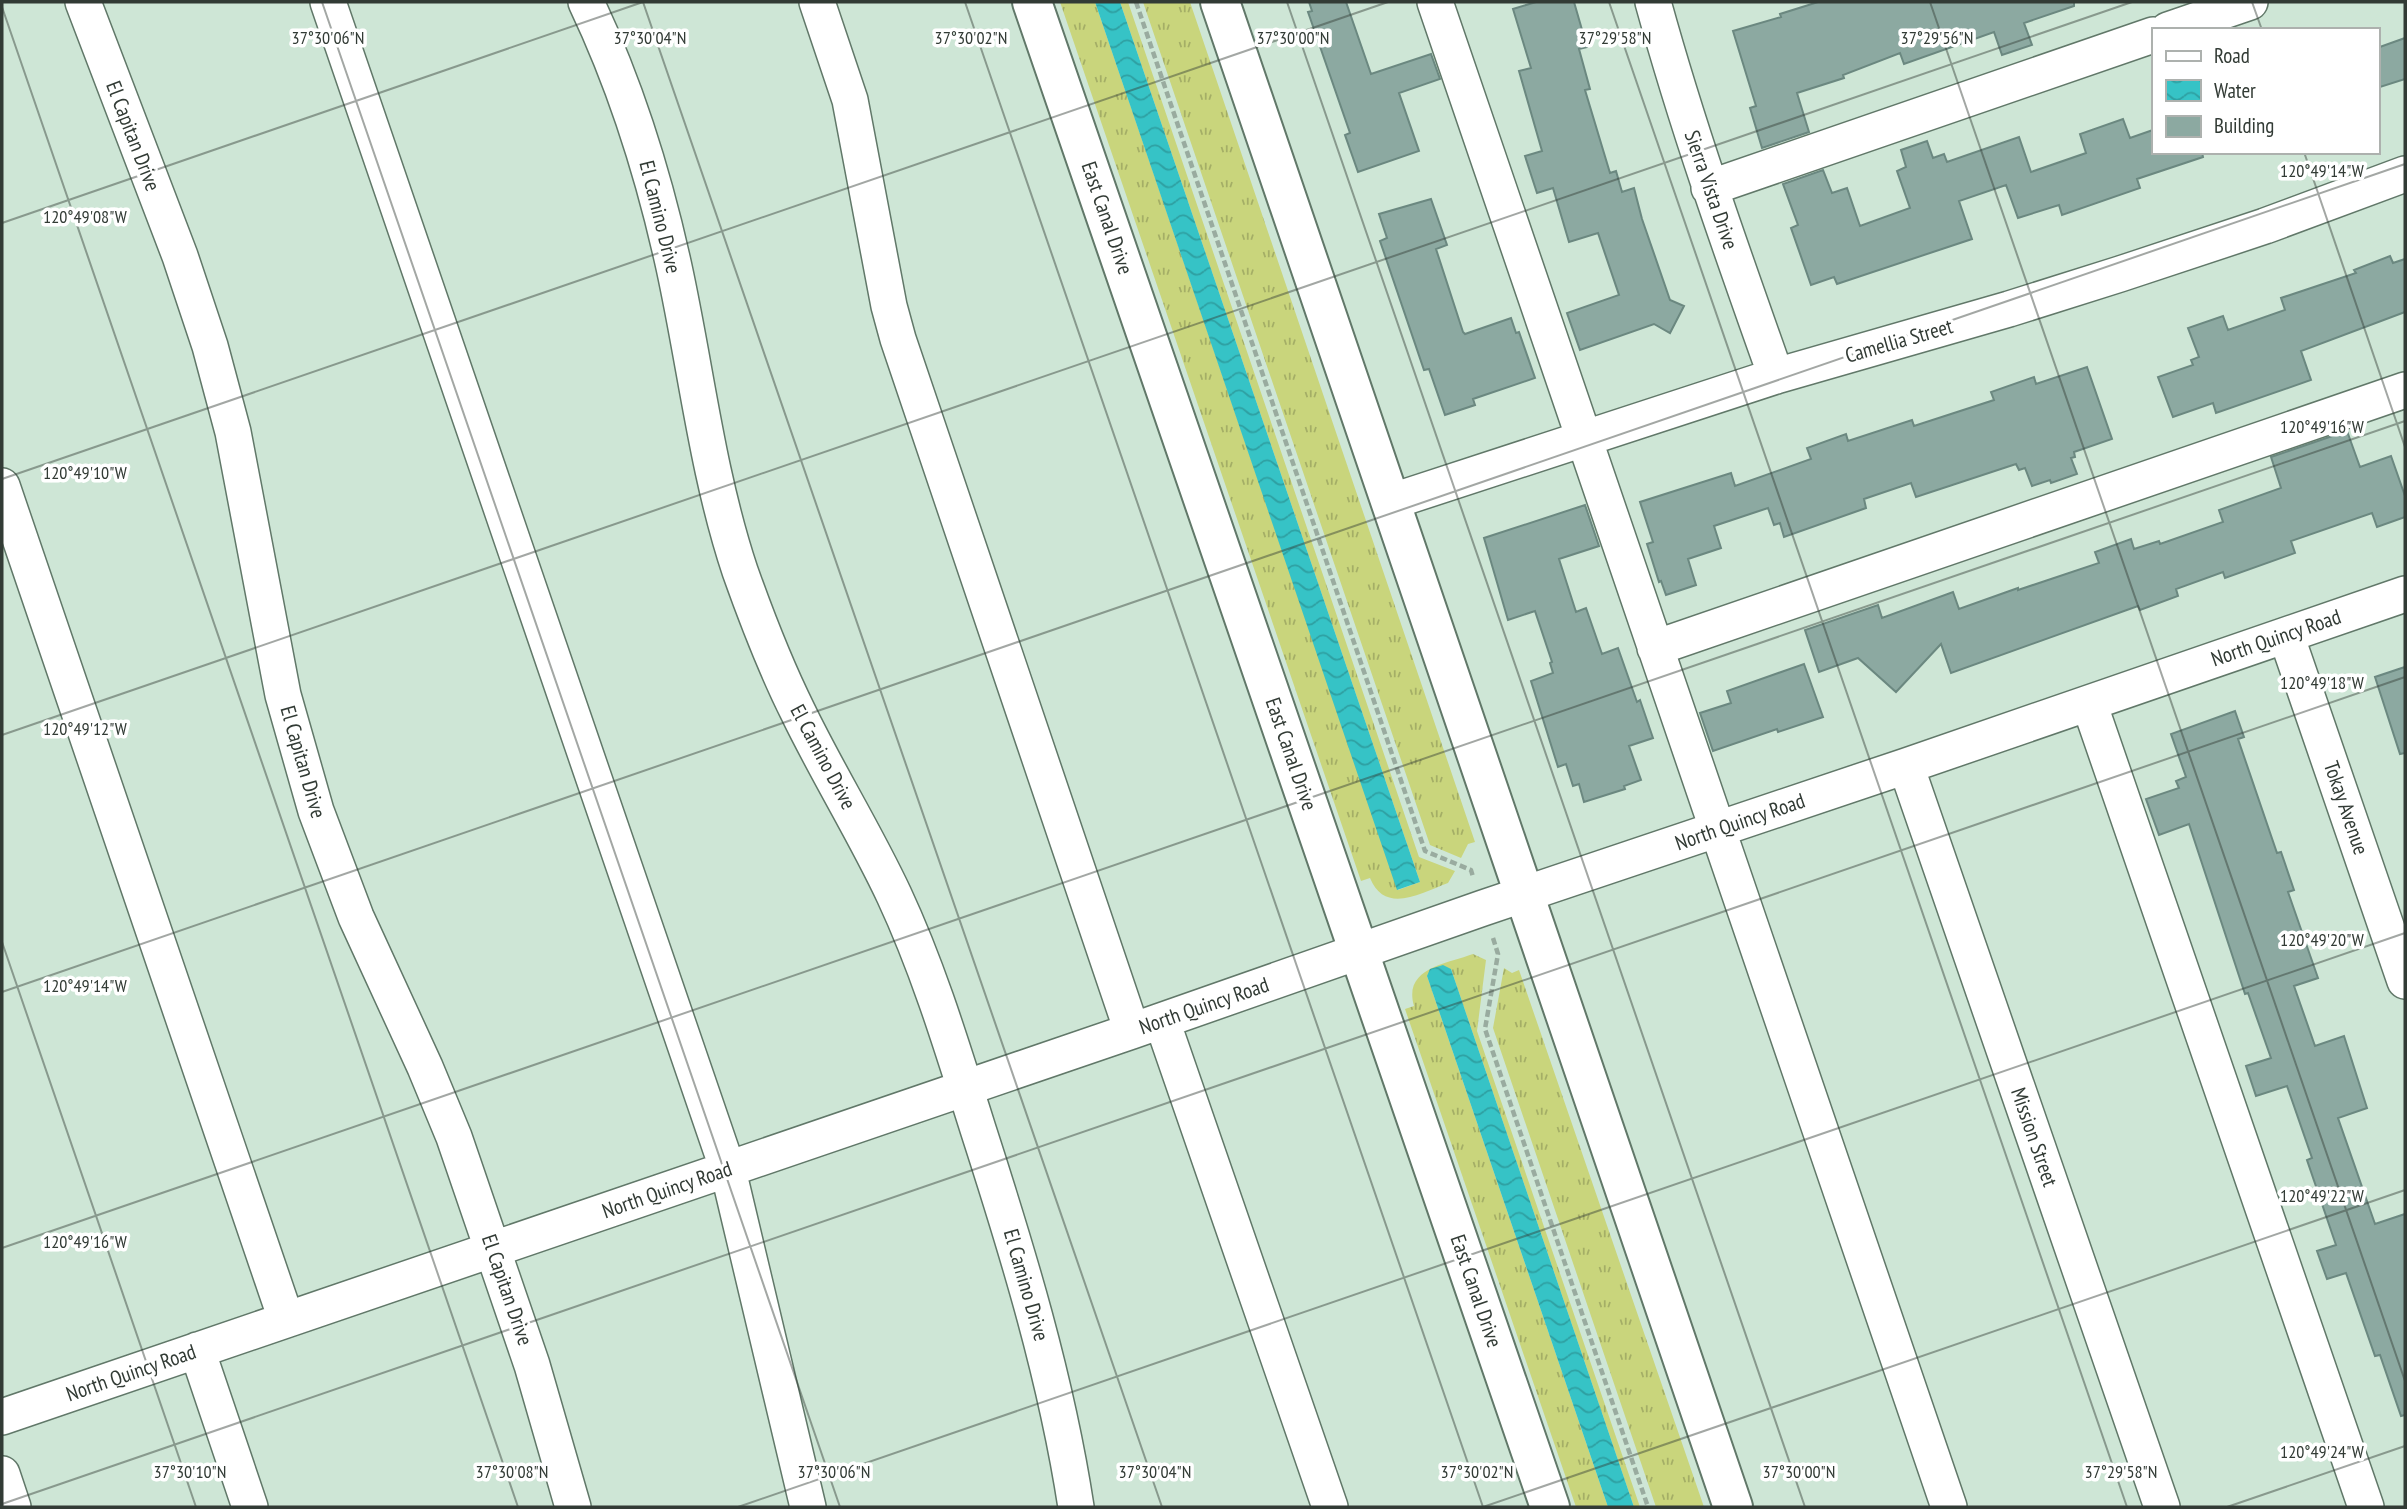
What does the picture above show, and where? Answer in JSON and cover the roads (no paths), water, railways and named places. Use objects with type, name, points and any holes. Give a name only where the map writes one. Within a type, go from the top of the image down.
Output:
[{"type":"main road","name":"East Canal Drive","points":[[1032,2],[1550,1507]]},
{"type":"main road","points":[[1220,2],[1733,1507]]},
{"type":"street","name":"El Capitan Drive","points":[[83,2],[180,256],[210,346],[233,432],[283,695],[312,798],[356,917],[454,1136],[543,1399],[573,1507]]},
{"type":"street","points":[[328,2],[728,1170],[808,1507]]},
{"type":"street","name":"El Camino Drive","points":[[586,2],[616,72],[639,136],[656,196],[674,267],[719,495],[739,566],[766,641],[797,712],[896,899],[926,975],[1028,1287],[1054,1389],[1076,1507]]},
{"type":"street","points":[[817,2],[850,100],[889,306],[898,339],[1147,1026],[1330,1507]]},
{"type":"street","points":[[1436,2],[1949,1507]]},
{"type":"street","name":"Sierra Vista Drive","points":[[1653,2],[1675,84],[1709,188],[1776,376]]},
{"type":"street","points":[[2174,28],[2250,2]]},
{"type":"street","points":[[1709,188],[2152,35]]},
{"type":"street","name":"Camellia Street","points":[[1390,502],[1776,376],[1986,316],[2120,274],[2264,226],[2405,174]]},
{"type":"street","points":[[1655,648],[2405,390]]},
{"type":"street","points":[[2,486],[286,1319]]},
{"type":"street","name":"North Quincy Road","points":[[2,1417],[2405,593]]},
{"type":"street","name":"Tokay Avenue","points":[[2286,635],[2405,981]]},
{"type":"street","points":[[2089,703],[2366,1507]]},
{"type":"street","name":"Mission Street","points":[[1906,766],[2162,1507]]},
{"type":"street","points":[[197,1350],[250,1507]]},
{"type":"street","points":[[2,1474],[13,1507]]},
{"type":"water","points":[[1095,2],[1120,2],[1420,882],[1397,890]]},
{"type":"water","points":[[1443,965],[1451,969],[1634,1507],[1608,1507],[1427,976],[1430,969]]}]
